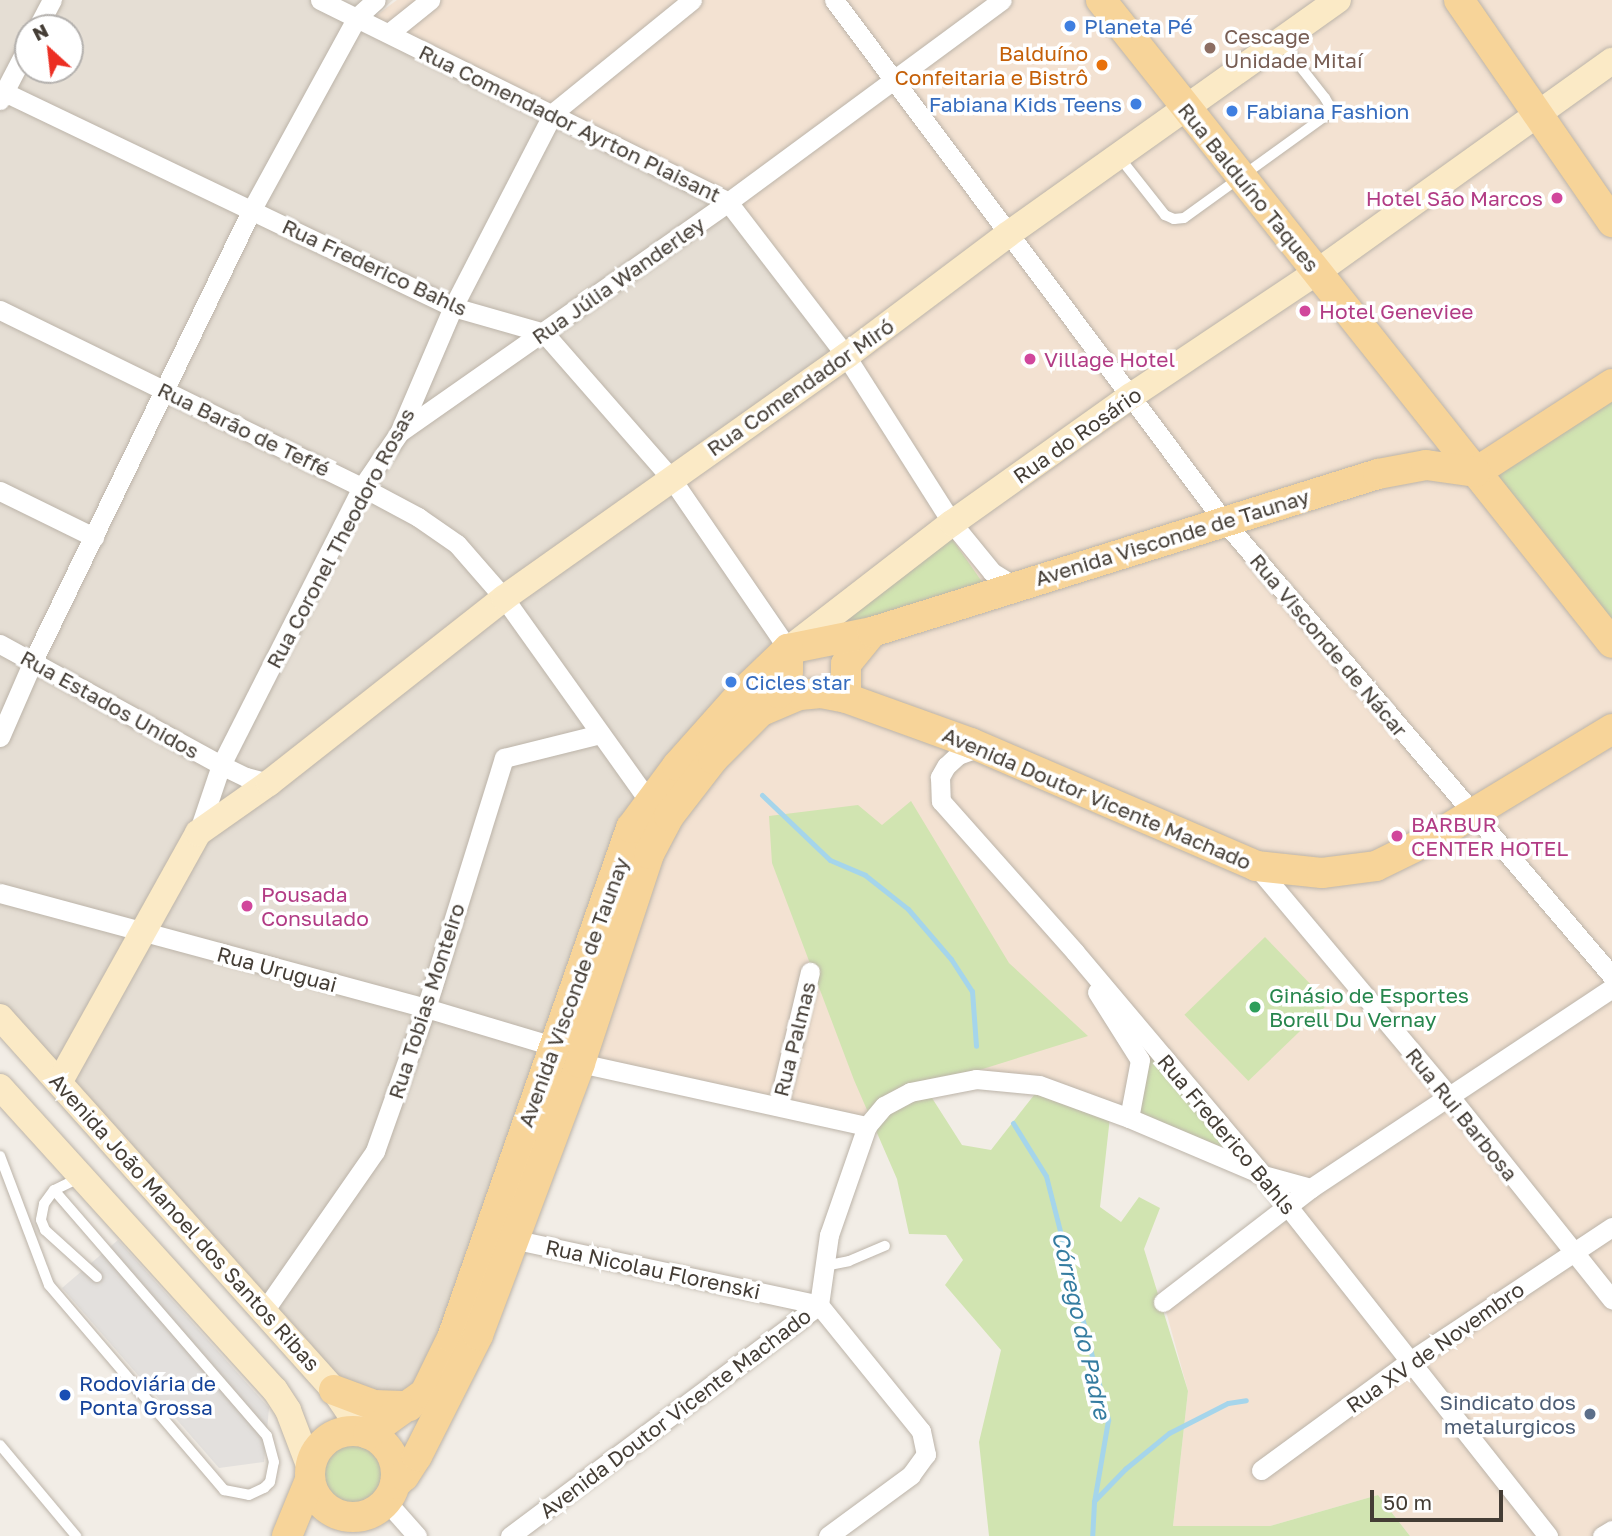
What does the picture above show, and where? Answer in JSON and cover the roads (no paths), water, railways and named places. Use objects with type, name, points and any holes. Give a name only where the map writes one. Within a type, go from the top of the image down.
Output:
[{"type":"main road","name":"Rua Balduíno Taques","points":[[1101,0],[1612,643]]},
{"type":"main road","name":"Rua Comendador Miró","points":[[198,833],[269,783],[504,598],[846,356],[1007,235],[1338,0]]},
{"type":"main road","points":[[1459,0],[1612,222]]},
{"type":"main road","name":"Rua do Rosário","points":[[788,649],[952,523],[1131,396],[1317,272],[1612,61]]},
{"type":"main road","points":[[1476,472],[1612,384]]},
{"type":"main road","name":"Avenida Visconde de Taunay","points":[[286,1536],[310,1474],[313,1458],[327,1440],[347,1432],[365,1433],[410,1406],[425,1393],[452,1338],[631,828],[677,766],[742,693],[788,649],[872,632],[1223,520],[1390,472],[1426,465],[1476,472]]},
{"type":"main road","points":[[846,698],[846,664],[872,632]]},
{"type":"main road","points":[[788,649],[809,670],[846,698]]},
{"type":"main road","points":[[763,710],[785,682],[788,649]]},
{"type":"main road","name":"Avenida Doutor Vicente Machado","points":[[763,710],[800,695],[821,693],[846,698],[981,747],[1256,866],[1322,873],[1376,866],[1429,840],[1612,729]]},
{"type":"main road","name":"Avenida Visconde de Taunay","points":[[345,1536],[404,1476],[447,1400],[478,1335],[512,1238],[580,1063],[649,854],[669,816],[713,759],[763,710]]},
{"type":"main road","name":"Rua Coronel Theodoro Rosas","points":[[60,1081],[198,833]]},
{"type":"main road","name":"Avenida João Manoel dos Santos Ribas","points":[[0,1017],[334,1390],[365,1433]]},
{"type":"main road","points":[[0,1087],[275,1390],[288,1410],[318,1500],[334,1513],[352,1517],[384,1499],[391,1455],[378,1439],[365,1433]]},
{"type":"main road","points":[[334,1390],[374,1405],[410,1406]]},
{"type":"street","name":"Rua Comendador Ayrton Plaisant","points":[[320,0],[553,113],[728,202],[846,356],[952,523],[992,572],[1014,586]]},
{"type":"street","points":[[0,737],[33,661],[167,390],[252,209],[357,17],[376,0]]},
{"type":"street","points":[[389,33],[430,0]]},
{"type":"street","name":"Rua Coronel Theodoro Rosas","points":[[198,833],[221,765],[362,487],[399,433],[453,307],[553,113],[692,0]]},
{"type":"street","name":"Rua Visconde de Nácar","points":[[834,0],[1007,235],[1223,520],[1612,976]]},
{"type":"street","name":"Rua Júlia Wanderley","points":[[399,433],[728,202],[1002,0]]},
{"type":"street","points":[[1,94],[14,71]]},
{"type":"street","name":"Rua Frederico Bahls","points":[[1,94],[252,209],[453,307],[544,333]]},
{"type":"street","name":"Rua Barão de Teffé","points":[[0,310],[362,487],[418,517],[457,544],[504,598],[650,803]]},
{"type":"street","points":[[544,333],[671,478],[788,649]]},
{"type":"street","points":[[0,491],[94,537]]},
{"type":"street","name":"Rua Estados Unidos","points":[[0,644],[221,765]]},
{"type":"street","name":"Rua Tobias Monteiro","points":[[264,1311],[375,1151],[426,1007],[504,758],[600,734]]},
{"type":"street","name":"Rua Frederico Bahls","points":[[981,747],[958,755],[946,766],[940,777],[941,801],[1075,952],[1263,1175],[1548,1536]]},
{"type":"street","points":[[221,765],[246,777],[269,783]]},
{"type":"street","name":"Rua Rui Barbosa","points":[[1256,866],[1451,1098],[1612,1300]]},
{"type":"street","name":"Rua Uruguai","points":[[0,893],[144,934],[426,1007],[553,1046]]},
{"type":"street","points":[[1075,952],[1115,1024],[1133,1045],[1140,1060],[1129,1118]]},
{"type":"street","name":"Rua Palmas","points":[[778,1107],[810,972]]},
{"type":"street","points":[[1163,1302],[1311,1188],[1451,1098],[1612,988]]},
{"type":"street","points":[[580,1063],[867,1126]]},
{"type":"street","name":"Avenida Doutor Vicente Machado","points":[[510,1536],[818,1305],[829,1235],[867,1126],[884,1106],[910,1092],[976,1079],[1039,1085],[1129,1118],[1263,1175],[1311,1188]]},
{"type":"street","name":"Rua XV de Novembro","points":[[1261,1470],[1410,1361],[1612,1227]]},
{"type":"street","name":"Rua Nicolau Florenski","points":[[512,1238],[818,1305]]},
{"type":"street","points":[[818,1305],[921,1431],[926,1454],[911,1475],[828,1536]]},
{"type":"street","points":[[384,1499],[417,1536]]},
{"type":"street","points":[[1602,1536],[1612,1530]]},
{"type":"lane","points":[[1117,156],[1165,215],[1174,219],[1184,218],[1327,115],[1329,105],[1325,98],[1279,41]]},
{"type":"lane","points":[[0,1156],[49,1285],[225,1490],[248,1494],[264,1488],[270,1482],[274,1462],[267,1436],[54,1190]]},
{"type":"lane","points":[[82,1177],[54,1190],[42,1212],[41,1220],[45,1230],[97,1277]]},
{"type":"lane","points":[[824,1266],[849,1261],[885,1245]]},
{"type":"lane","points":[[0,1445],[76,1536]]},
{"type":"waterway","name":"Córrego do Padre","points":[[762,795],[830,860],[865,875],[908,909],[951,959],[972,991],[976,1046]]},
{"type":"waterway","name":"Córrego do Padre","points":[[1013,1123],[1046,1176],[1108,1420],[1094,1502],[1092,1536]]},
{"type":"waterway","points":[[1094,1501],[1125,1469],[1169,1433],[1228,1403],[1246,1400]]},
{"type":"place","name":"Planeta Pé","points":[[1070,26]]},
{"type":"place","name":"Cescage Unidade Mitaí","points":[[1210,48]]},
{"type":"place","name":"Balduíno Confeitaria e Bistrô","points":[[1102,65]]},
{"type":"place","name":"Fabiana Kids Teens","points":[[1136,104]]},
{"type":"place","name":"Fabiana Fashion","points":[[1232,111]]},
{"type":"place","name":"Hotel São Marcos","points":[[1557,198]]},
{"type":"place","name":"Hotel Geneviee","points":[[1305,311]]},
{"type":"place","name":"Village Hotel","points":[[1030,359]]},
{"type":"place","name":"Cicles star","points":[[731,682]]},
{"type":"place","name":"BARBUR CENTER HOTEL","points":[[1397,836]]},
{"type":"place","name":"Pousada Consulado","points":[[247,906]]},
{"type":"place","name":"Ginásio de Esportes Borell Du Vernay","points":[[1255,1007]]},
{"type":"place","name":"Rodoviária de Ponta Grossa","points":[[65,1395]]},
{"type":"place","name":"Sindicato dos metalurgicos","points":[[1590,1414]]}]
